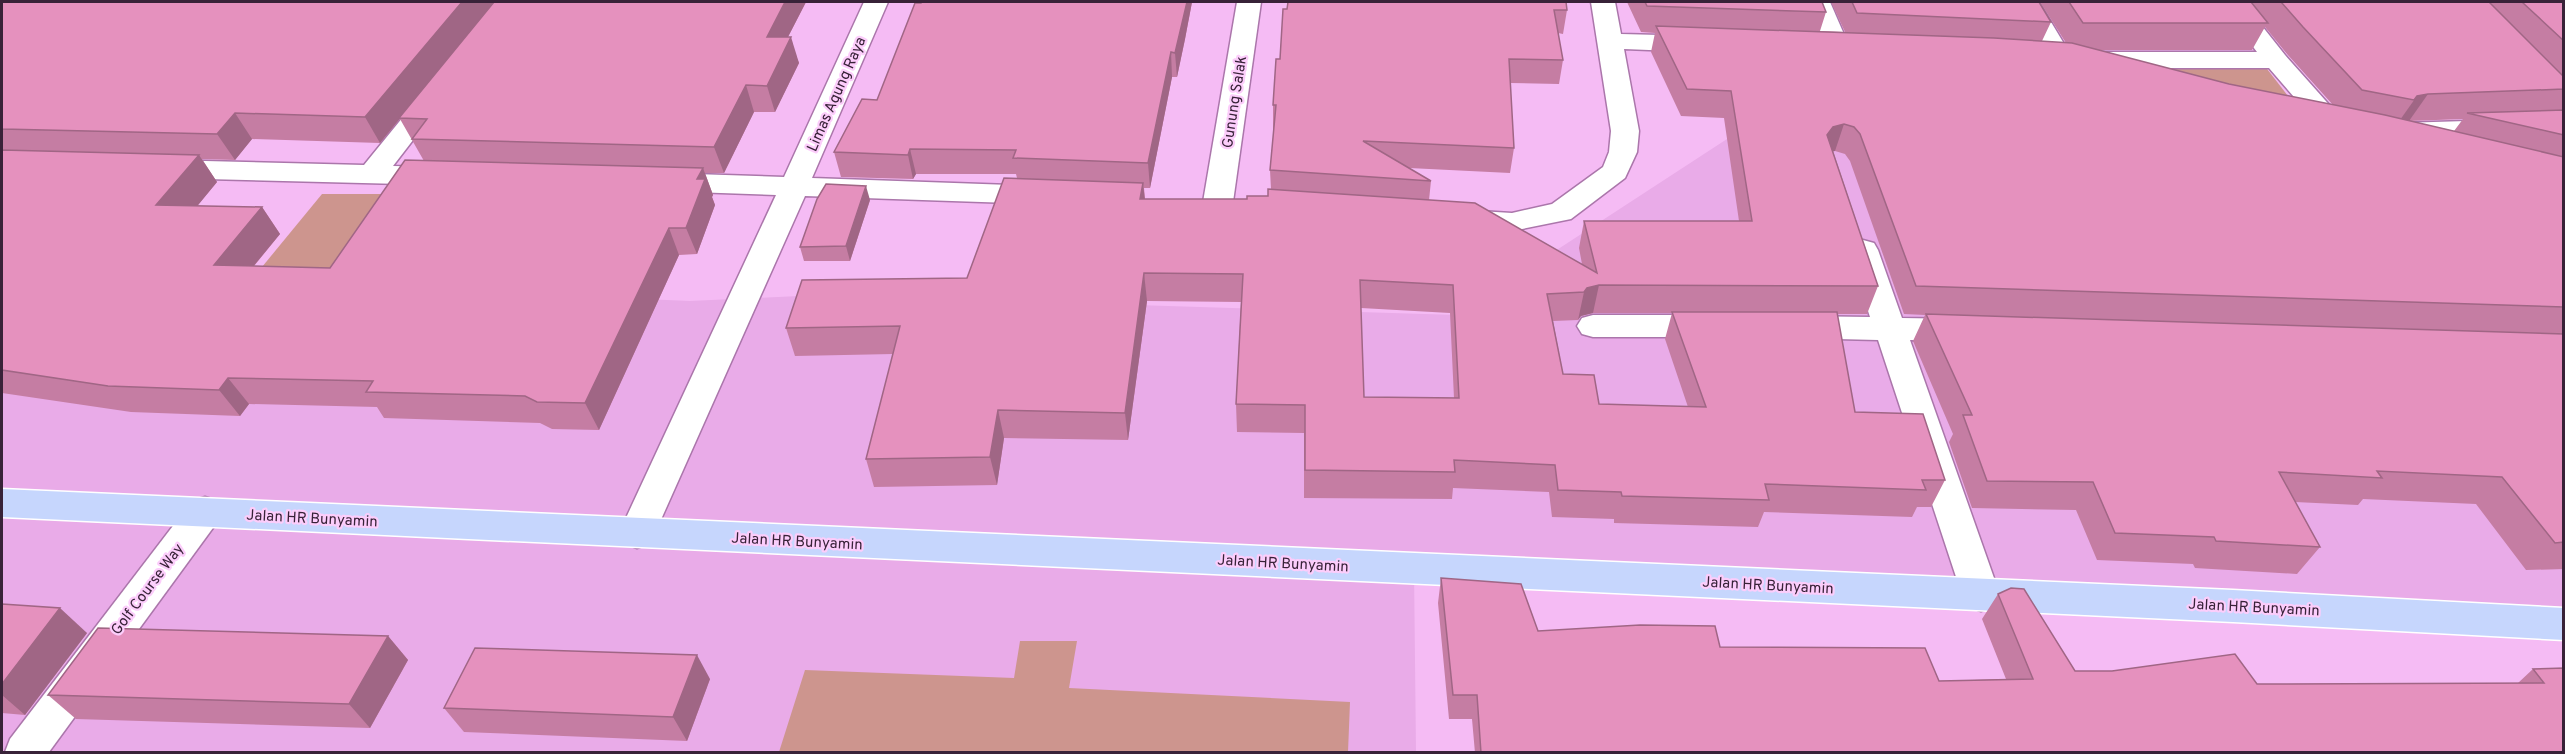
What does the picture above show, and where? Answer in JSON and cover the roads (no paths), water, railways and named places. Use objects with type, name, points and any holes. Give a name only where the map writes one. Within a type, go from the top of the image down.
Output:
[{"type":"main road","name":"Jalan HR Bunyamin","points":[[2,503],[2564,624]]},
{"type":"street","name":"Limas Agung Raya","points":[[637,533],[796,186],[876,2]]},
{"type":"street","name":"Gunung Salak","points":[[1218,203],[1249,2]]},
{"type":"street","points":[[1442,217],[1512,222],[1543,217],[1561,212],[1615,172],[1623,152],[1624,131],[1604,2]]},
{"type":"street","points":[[1818,2],[1836,48]]},
{"type":"street","points":[[2027,2],[2061,60],[2150,84]]},
{"type":"street","points":[[2231,2],[2276,60],[2362,131],[2564,126]]},
{"type":"street","points":[[1611,41],[1718,44]]},
{"type":"street","points":[[2027,57],[2061,60],[2276,60]]},
{"type":"street","points":[[372,174],[452,74]]},
{"type":"street","points":[[2291,117],[2460,154]]},
{"type":"street","points":[[133,168],[466,177]]},
{"type":"street","points":[[643,182],[1066,196]]},
{"type":"street","points":[[1854,224],[1981,595]]},
{"type":"street","points":[[1593,326],[1888,327],[1995,331]]},
{"type":"street","name":"Golf Course Way","points":[[25,753],[205,512]]}]
